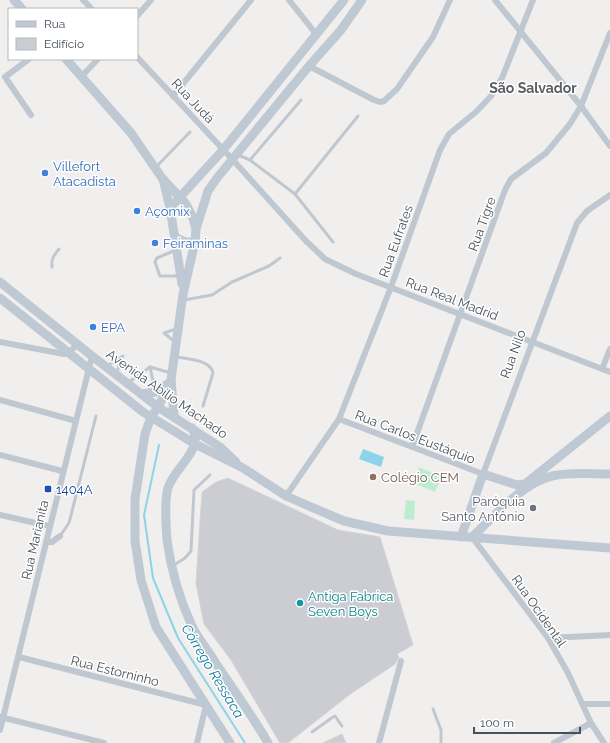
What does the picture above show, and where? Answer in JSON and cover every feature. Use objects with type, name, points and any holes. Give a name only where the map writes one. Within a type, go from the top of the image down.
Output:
[{"type":"main road","points":[[14,0],[21,8]]},
{"type":"main road","points":[[170,208],[224,150],[344,0]]},
{"type":"main road","points":[[174,415],[172,377],[177,328],[182,296],[195,242],[196,229],[208,191],[308,66],[341,30],[362,0]]},
{"type":"main road","points":[[308,66],[312,55],[320,44],[316,34]]},
{"type":"main road","points":[[67,60],[131,133],[162,178],[180,197],[190,212],[196,229]]},
{"type":"main road","points":[[162,178],[170,208],[182,276],[182,296]]},
{"type":"main road","points":[[175,236],[185,242],[195,242]]},
{"type":"main road","name":"Avenida Abílio Machado","points":[[0,282],[77,345],[141,394],[158,407],[174,415],[220,447],[243,468]]},
{"type":"main road","name":"Avenida Abílio Machado","points":[[0,298],[147,414],[195,444],[243,468],[286,496],[344,520],[388,531],[610,548]]},
{"type":"main road","points":[[141,394],[156,392],[172,377]]},
{"type":"main road","points":[[172,377],[158,407],[147,414],[135,499],[135,541],[141,580],[156,627],[230,743]]},
{"type":"main road","points":[[483,474],[517,485],[525,484],[610,416]]},
{"type":"main road","points":[[192,428],[195,433],[195,444],[191,452],[176,470],[167,489],[166,530],[170,566],[176,587],[192,628],[268,743]]},
{"type":"main road","name":"Rua Nilo","points":[[461,536],[483,474]]},
{"type":"main road","points":[[472,537],[520,494],[538,481],[552,476],[610,474]]},
{"type":"street","points":[[84,0],[91,8]]},
{"type":"street","points":[[138,15],[151,0]]},
{"type":"street","points":[[173,96],[252,0]]},
{"type":"street","points":[[289,0],[316,34]]},
{"type":"street","points":[[308,66],[374,100],[380,102],[384,101],[397,89],[433,37],[450,0]]},
{"type":"street","points":[[495,0],[581,106],[610,146]]},
{"type":"street","name":"Rua Eufrates","points":[[286,496],[339,419],[391,287],[440,150],[449,134],[477,112],[491,96],[502,78],[533,0]]},
{"type":"street","name":"Rua Tigre","points":[[412,447],[511,179],[546,153],[570,124],[581,106],[610,33]]},
{"type":"street","name":"Rua Judá","points":[[138,59],[224,150],[234,157]]},
{"type":"street","points":[[28,60],[5,77],[31,115]]},
{"type":"street","points":[[82,76],[97,60]]},
{"type":"street","name":"Rua Real Madrid","points":[[234,157],[306,242],[324,259],[356,274],[460,316],[610,372]]},
{"type":"street","name":"Rua Nilo","points":[[483,474],[531,342],[577,223],[587,211],[610,194]]},
{"type":"street","points":[[0,342],[55,354],[69,352],[77,345]]},
{"type":"street","points":[[602,369],[610,348]]},
{"type":"street","name":"Rua Marianita","points":[[0,730],[1,717],[19,658],[62,471],[92,356]]},
{"type":"street","points":[[0,400],[76,421]]},
{"type":"street","name":"Rua Carlos Eustáquio","points":[[339,419],[483,474]]},
{"type":"street","points":[[0,456],[62,471]]},
{"type":"street","points":[[0,514],[49,526]]},
{"type":"street","points":[[46,542],[52,542],[60,536]]},
{"type":"street","name":"Rua Ocidental","points":[[472,537],[548,638],[583,704],[591,723],[604,743]]},
{"type":"street","points":[[548,638],[610,634]]},
{"type":"street","name":"Rua Estorninho","points":[[19,658],[206,706]]},
{"type":"street","points":[[379,743],[401,660]]},
{"type":"street","points":[[583,704],[610,704]]},
{"type":"street","points":[[197,743],[206,706]]},
{"type":"street","points":[[1,717],[104,743]]},
{"type":"street","points":[[554,743],[591,723]]},
{"type":"lane","points":[[250,160],[301,100]]},
{"type":"lane","points":[[295,194],[358,116]]},
{"type":"lane","points":[[155,168],[190,132]]},
{"type":"lane","points":[[234,157],[250,160],[295,194],[334,242]]},
{"type":"lane","points":[[52,267],[51,262],[53,256],[59,249]]},
{"type":"lane","points":[[177,249],[157,258],[155,262],[160,276],[182,276]]},
{"type":"lane","points":[[182,296],[212,294],[232,282],[269,266],[280,258]]},
{"type":"lane","points":[[106,367],[123,356],[116,374]]},
{"type":"lane","points":[[174,357],[208,364],[212,369],[213,373],[203,406]]},
{"type":"lane","points":[[150,367],[172,377]]},
{"type":"lane","points":[[127,383],[150,367]]},
{"type":"lane","points":[[150,367],[156,392]]},
{"type":"lane","points":[[60,536],[69,524],[96,416]]},
{"type":"lane","points":[[170,566],[185,558],[191,551],[194,490],[210,475]]},
{"type":"lane","points":[[433,709],[441,730],[441,743]]},
{"type":"lane","points":[[312,732],[333,716],[336,716],[342,726]]},
{"type":"green space","points":[[419,467],[442,477],[435,492],[413,483]]},
{"type":"green space","points":[[406,500],[415,501],[414,520],[404,519]]},
{"type":"water","points":[[363,449],[384,457],[381,467],[359,459]]},
{"type":"building","name":"Antiga Fabrica Seven Boys","points":[[228,478],[338,530],[380,537],[413,645],[397,654],[399,657],[395,664],[349,695],[288,743],[280,743],[231,660],[204,624],[196,583],[202,492],[216,482]]},
{"type":"building","points":[[342,734],[346,743],[323,743]]},
{"type":"waterway","name":"Córrego Ressaca","points":[[159,445],[144,515],[153,578],[178,638],[245,743]]},
{"type":"place","name":"Villefort Atacadista","points":[[45,173]]},
{"type":"place","name":"Açomix","points":[[137,211]]},
{"type":"place","name":"Feiraminas","points":[[155,243]]},
{"type":"place","name":"EPA","points":[[93,327]]},
{"type":"place","name":"Colégio CEM","points":[[373,477]]},
{"type":"place","name":"1404A","points":[[48,489]]},
{"type":"place","name":"Paróquia Santo Antônio","points":[[533,508]]},
{"type":"place","name":"Antiga Fabrica Seven Boys","points":[[300,603]]},
{"type":"district","name":"São Salvador","points":[[533,88]]}]
